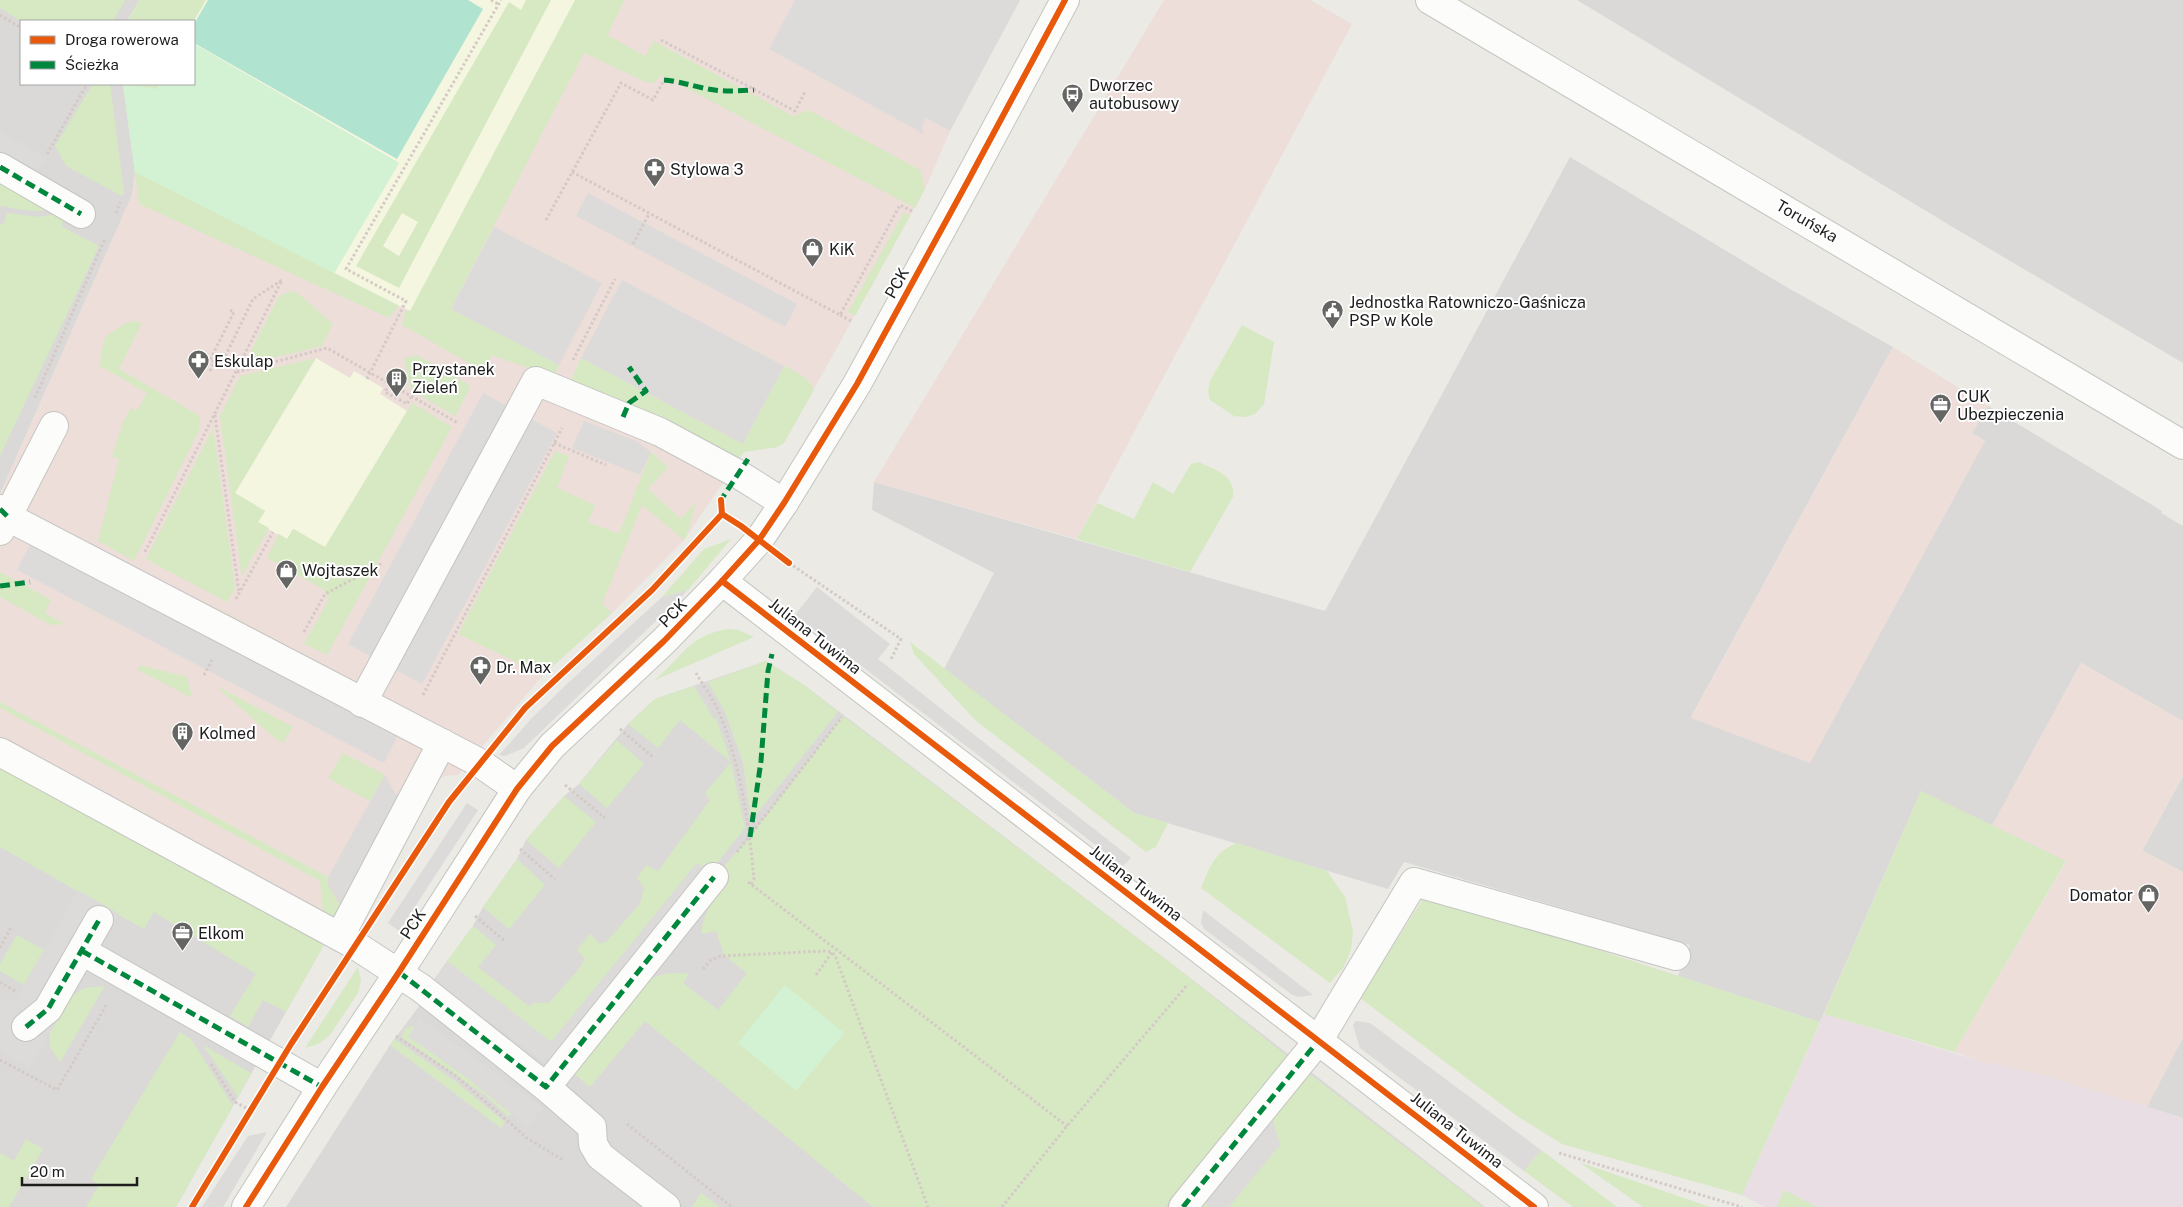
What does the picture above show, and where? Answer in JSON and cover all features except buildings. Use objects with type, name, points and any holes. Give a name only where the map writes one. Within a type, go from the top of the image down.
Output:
[{"type":"street","name":"PCK","points":[[246,1207],[322,1087],[517,789],[552,746],[664,642],[759,540],[857,384],[970,179],[1065,0]]},
{"type":"street","name":"Toruńska","points":[[1430,0],[2183,445]]},
{"type":"street","points":[[0,167],[81,214]]},
{"type":"street","points":[[362,703],[536,381],[660,432],[738,474],[784,503]]},
{"type":"street","points":[[54,426],[2,519],[132,582],[442,743],[480,763],[517,789]]},
{"type":"street","name":"Juliana Tuwima","points":[[722,581],[1534,1207]]},
{"type":"street","points":[[340,936],[442,743]]},
{"type":"street","points":[[0,752],[340,936],[399,972],[546,1087],[592,1127],[593,1144],[600,1156],[666,1207]]},
{"type":"street","points":[[546,1087],[723,868]]},
{"type":"street","points":[[1183,1207],[1318,1041],[1414,882],[1676,956]]},
{"type":"street","points":[[26,1027],[48,1009],[99,920]]},
{"type":"street","points":[[82,951],[322,1087]]},
{"type":"path","points":[[491,0],[498,4]]},
{"type":"path","points":[[367,379],[406,301],[346,269],[501,0]]},
{"type":"path","points":[[0,15],[20,27]]},
{"type":"path","points":[[661,40],[795,111],[805,92]]},
{"type":"path","points":[[546,220],[621,83],[654,100],[664,80]]},
{"type":"path","points":[[47,154],[86,85]]},
{"type":"path","points":[[572,172],[858,325]]},
{"type":"path","points":[[840,315],[900,205],[919,214]]},
{"type":"path","points":[[633,244],[650,214]]},
{"type":"path","points":[[32,406],[103,244]]},
{"type":"path","points":[[572,361],[615,279]]},
{"type":"path","points":[[132,582],[282,280],[253,299],[221,365]]},
{"type":"path","points":[[230,310],[234,312],[210,360],[221,365],[244,357]]},
{"type":"path","points":[[237,372],[327,348],[458,424]]},
{"type":"path","points":[[210,371],[214,362]]},
{"type":"path","points":[[389,384],[385,392],[407,404],[411,397]]},
{"type":"path","points":[[215,414],[239,593]]},
{"type":"path","points":[[422,698],[566,420]]},
{"type":"path","points":[[554,444],[606,465]]},
{"type":"path","points":[[235,600],[274,532]]},
{"type":"path","points":[[789,563],[902,640],[890,661]]},
{"type":"path","points":[[302,636],[325,594],[381,564]]},
{"type":"path","points":[[696,673],[720,715],[736,763],[750,837],[754,879],[751,885]]},
{"type":"path","points":[[723,868],[750,837],[843,716]]},
{"type":"path","points":[[615,724],[654,758]]},
{"type":"path","points":[[560,781],[605,818]]},
{"type":"path","points":[[514,844],[555,879]]},
{"type":"path","points":[[744,880],[833,951],[1067,1126]]},
{"type":"path","points":[[469,911],[505,942]]},
{"type":"path","points":[[0,948],[11,927]]},
{"type":"path","points":[[703,970],[711,960],[721,956],[833,951]]},
{"type":"path","points":[[816,975],[833,951]]},
{"type":"path","points":[[833,951],[928,1207]]},
{"type":"path","points":[[0,1060],[57,1090],[123,975]]},
{"type":"path","points":[[1002,1207],[1067,1126],[1190,982]]},
{"type":"path","points":[[393,1034],[456,1076],[528,1138],[558,1158],[567,1162],[577,1162],[600,1156]]},
{"type":"path","points":[[210,1063],[236,1102],[250,1110]]},
{"type":"path","points":[[621,1119],[732,1207]]},
{"type":"path","points":[[1559,1152],[1742,1207]]},
{"type":"shaded area","points":[[0,0],[140,0],[128,20],[20,20],[20,85],[123,85],[135,172],[132,195],[0,494]]},
{"type":"shaded area","points":[[140,0],[586,0],[418,315],[135,172],[123,85],[195,85],[195,20],[128,20]]},
{"type":"shaded area","points":[[586,0],[1020,0],[950,131],[925,189],[784,443],[777,447],[744,452],[684,540],[612,613],[543,675],[458,775],[446,776],[435,781],[325,943],[0,767],[0,494],[132,195],[135,172],[402,308]]},
{"type":"shaded area","points":[[795,0],[1020,0],[950,131],[926,118],[922,128],[924,134],[769,49]]},
{"type":"shaded area","points":[[1164,0],[1310,0],[1352,24],[1077,539],[874,482]]},
{"type":"shaded area","points":[[1577,0],[2183,0],[2183,363],[1956,229]]},
{"type":"shaded area","points":[[0,131],[47,159],[27,176],[0,159]]},
{"type":"shaded area","points":[[1570,157],[1783,285],[1893,347],[1691,717],[1963,479],[1985,441],[1972,433],[1988,406],[2162,511],[2161,513],[2183,526],[2183,721],[2081,663],[1992,826],[1921,791],[1820,1022],[1678,976],[1690,945],[1404,862],[1388,889],[1134,813],[944,669],[994,573],[872,510],[874,482],[1325,611]]},
{"type":"shaded area","points":[[588,193],[797,304],[785,327],[576,216]]},
{"type":"shaded area","points":[[494,227],[602,283],[559,365],[451,309]]},
{"type":"shaded area","points":[[622,280],[784,366],[743,444],[581,358]]},
{"type":"shaded area","points":[[1893,347],[1988,406],[1972,433],[1985,441],[1810,763],[1691,718]]},
{"type":"shaded area","points":[[316,358],[350,378],[354,371],[383,388],[380,394],[407,411],[325,548],[294,529],[287,539],[273,532],[258,522],[265,511],[235,493]]},
{"type":"shaded area","points":[[483,393],[557,433],[422,684],[348,644]]},
{"type":"shaded area","points":[[584,421],[636,441],[651,452],[640,475],[572,448]]},
{"type":"shaded area","points":[[30,545],[397,737],[384,763],[17,570]]},
{"type":"shaded area","points":[[817,587],[890,644],[878,659],[1131,858],[1123,866],[795,615]]},
{"type":"shaded area","points":[[688,590],[524,748],[505,756],[499,755],[532,718],[567,684],[662,597]]},
{"type":"shaded area","points":[[766,661],[804,685],[1176,967],[1485,1207],[286,1207],[390,1045],[423,1001],[433,981],[473,926],[483,907],[517,859],[526,840],[564,796],[579,784],[628,724],[655,699]]},
{"type":"shaded area","points":[[2081,663],[2183,721],[2183,776],[2142,850],[2183,872],[2183,1037],[2147,1107],[2043,1075],[1983,1062],[1954,1052],[2066,862],[1992,826]]},
{"type":"shaded area","points":[[0,767],[325,943],[176,1207],[0,1207]]},
{"type":"shaded area","points":[[385,775],[395,793],[400,795],[405,792],[340,905],[328,885],[328,877]]},
{"type":"shaded area","points":[[2183,776],[2183,872],[2142,851]]},
{"type":"shaded area","points":[[467,803],[478,810],[399,931],[388,923]]},
{"type":"shaded area","points":[[698,863],[710,872],[551,1067],[433,981],[447,961],[551,1042]]},
{"type":"shaded area","points":[[78,890],[119,914],[30,1068],[0,1052],[0,1001],[16,999]]},
{"type":"shaded area","points":[[1203,910],[1313,995],[1298,997],[1291,994],[1204,929],[1201,923]]},
{"type":"shaded area","points":[[1824,1014],[1983,1062],[2043,1075],[2183,1118],[2183,1207],[1765,1207],[1742,1195]]},
{"type":"shaded area","points":[[419,1017],[543,1108],[527,1127],[470,1080],[409,1037]]},
{"type":"shaded area","points":[[1356,1021],[1370,1023],[1541,1150],[1524,1171],[1360,1048],[1353,1025]]},
{"type":"shaded area","points":[[2183,1037],[2183,1118],[2147,1107]]},
{"type":"shaded area","points":[[1272,1117],[1280,1145],[1229,1207],[1208,1207],[1205,1199]]},
{"type":"shaded area","points":[[267,1132],[223,1207],[202,1207],[248,1136]]},
{"type":"green space","points":[[0,0],[125,0],[114,20],[20,20],[0,8]]},
{"type":"green space","points":[[140,0],[206,0],[195,20],[128,20]]},
{"type":"green space","points":[[208,0],[468,0],[483,9],[397,159],[195,44],[195,22]]},
{"type":"green space","points":[[526,0],[551,0],[399,288],[356,266],[509,2],[521,10]],"holes":[[[402,213],[418,222],[399,256],[383,246]]]},
{"type":"green space","points":[[575,0],[625,0],[607,35],[645,56],[654,41],[793,116],[809,110],[920,170],[925,189],[915,208],[661,75],[654,83],[646,82],[584,53],[451,308],[559,365],[554,377],[492,355],[483,371],[402,325],[405,310],[410,311]]},
{"type":"green space","points":[[195,45],[399,163],[334,273],[399,306],[389,318],[139,204],[123,85],[177,85],[196,182]]},
{"type":"green space","points":[[195,45],[399,163],[334,273],[135,172],[123,85],[156,89],[159,85],[195,85]]},
{"type":"green space","points":[[92,85],[110,85],[124,193],[122,196],[66,166],[55,146]]},
{"type":"green space","points":[[0,176],[52,208],[33,211],[0,206]]},
{"type":"green space","points":[[904,212],[910,216],[855,316],[848,312]]},
{"type":"green space","points":[[7,213],[40,217],[66,214],[61,226],[99,246],[0,456],[0,224],[4,224]]},
{"type":"green space","points":[[292,291],[301,296],[333,324],[322,346],[244,365],[279,296]]},
{"type":"green space","points":[[134,321],[142,323],[119,369],[200,416],[199,430],[134,561],[98,541],[119,459],[112,456],[123,423],[131,408],[137,411],[147,393],[100,366],[101,352],[106,336],[126,323]]},
{"type":"green space","points":[[1242,325],[1274,342],[1264,404],[1255,414],[1245,417],[1234,416],[1210,400],[1208,391],[1210,381]]},
{"type":"green space","points":[[417,355],[471,386],[455,416],[411,390],[404,358]]},
{"type":"green space","points":[[316,358],[235,493],[265,511],[258,522],[269,528],[242,576],[220,416],[240,376]]},
{"type":"green space","points":[[581,358],[743,444],[784,366],[805,378],[814,390],[784,443],[777,447],[744,452],[738,460],[713,448],[662,417],[570,383]]},
{"type":"green space","points":[[412,403],[452,427],[327,655],[304,644],[329,599],[323,589],[267,558],[279,534],[287,539],[293,529],[325,547]]},
{"type":"green space","points":[[213,428],[235,588],[227,602],[146,559]]},
{"type":"green space","points":[[555,451],[569,456],[557,488],[595,505],[588,522],[619,534],[651,452],[668,467],[648,489],[681,519],[696,502],[684,540],[642,505],[602,604],[612,613],[543,675],[458,634]]},
{"type":"green space","points":[[1199,462],[1228,478],[1233,490],[1233,497],[1190,572],[1077,539],[1097,503],[1134,519],[1153,482],[1173,494],[1191,464]]},
{"type":"green space","points":[[731,539],[688,590],[662,597],[704,549]]},
{"type":"green space","points":[[0,572],[51,600],[45,613],[65,624],[51,625],[0,597]]},
{"type":"green space","points":[[728,629],[738,630],[754,637],[655,680],[695,641],[715,632]]},
{"type":"green space","points":[[910,642],[1134,813],[1168,823],[1156,847],[1146,852],[975,720],[914,654]]},
{"type":"green space","points":[[766,661],[804,685],[838,712],[751,821],[743,763],[725,712],[708,682]]},
{"type":"green space","points":[[140,665],[187,677],[192,698],[138,670]]},
{"type":"green space","points":[[215,685],[293,727],[283,743],[273,737]]},
{"type":"green space","points":[[694,686],[714,719],[716,718],[731,762],[680,720],[658,748],[628,724],[655,699]]},
{"type":"green space","points":[[0,702],[328,877],[328,885],[343,909],[338,917],[332,918],[323,913],[320,881],[0,708]]},
{"type":"green space","points":[[843,716],[1176,967],[1298,1065],[1483,1207],[1183,1207],[1172,1198],[1165,1207],[873,1207],[645,1021],[590,1087],[572,1072],[649,980],[668,974],[689,974],[683,983],[718,1010],[747,973],[724,955],[716,931],[702,934],[706,914],[725,887],[722,882],[725,865],[750,837]]},
{"type":"green space","points":[[617,740],[644,764],[607,808],[579,784]]},
{"type":"green space","points":[[343,753],[385,775],[370,801],[328,778]]},
{"type":"green space","points":[[731,762],[745,828],[710,872],[697,863],[551,1042],[447,961],[473,926],[496,945],[478,967],[530,1007],[533,1003],[549,1003],[578,970],[585,959],[577,950],[590,934],[599,943],[606,942],[640,904],[644,888],[637,878],[646,865],[658,871],[710,800],[705,793]]},
{"type":"green space","points":[[0,767],[325,943],[286,1012],[263,1000],[248,1027],[230,1016],[256,974],[154,912],[144,929],[0,847]]},
{"type":"green space","points":[[1921,791],[2066,861],[1954,1052],[1824,1014]]},
{"type":"green space","points":[[564,796],[596,822],[559,868],[526,840]]},
{"type":"green space","points":[[1237,843],[1327,871],[1345,897],[1353,931],[1351,950],[1343,968],[1330,983],[1201,888],[1210,867],[1218,856]]},
{"type":"green space","points":[[517,859],[545,885],[509,929],[483,907]]},
{"type":"green space","points":[[1426,894],[1820,1022],[1742,1195],[1562,1144],[1517,1116],[1360,998]]},
{"type":"green space","points":[[17,935],[44,950],[24,985],[0,971],[0,964]]},
{"type":"green space","points":[[358,967],[361,981],[358,993],[330,1035],[318,1044],[305,1048]]},
{"type":"green space","points":[[785,985],[844,1033],[796,1091],[738,1043]]},
{"type":"green space","points":[[105,986],[60,1062],[50,1047],[49,1034],[72,996],[84,988]]},
{"type":"green space","points":[[415,1025],[409,1036],[470,1080],[511,1113],[508,1117],[485,1095],[401,1037],[406,1028]]},
{"type":"green space","points":[[180,1032],[191,1039],[233,1106],[176,1207],[86,1207],[99,1185],[91,1179]]},
{"type":"green space","points":[[394,1039],[455,1081],[505,1122],[501,1128],[390,1045]]},
{"type":"green space","points":[[203,1045],[251,1073],[238,1097]]},
{"type":"green space","points":[[26,1139],[43,1149],[9,1207],[0,1207],[0,1153],[14,1161]]},
{"type":"green space","points":[[1541,1150],[1617,1207],[1573,1207],[1524,1171]]},
{"type":"green space","points":[[1579,1162],[1710,1207],[1643,1207]]},
{"type":"green space","points":[[1784,1190],[1817,1207],[1777,1207]]},
{"type":"green space","points":[[701,1193],[719,1207],[692,1207]]},
{"type":"marked path","points":[[664,80],[715,90],[754,90]]},
{"type":"marked path","points":[[0,167],[81,214]]},
{"type":"marked path","points":[[623,417],[629,403],[646,391],[629,367]]},
{"type":"marked path","points":[[721,503],[721,500],[748,459]]},
{"type":"marked path","points":[[0,509],[8,517]]},
{"type":"marked path","points":[[0,586],[30,582]]},
{"type":"marked path","points":[[750,837],[761,761],[768,671],[772,654]]},
{"type":"marked path","points":[[399,972],[546,1087],[714,877]]},
{"type":"marked path","points":[[26,1027],[48,1009],[99,920]]},
{"type":"marked path","points":[[82,951],[322,1087]]},
{"type":"marked path","points":[[1183,1207],[1318,1041]]},
{"type":"cycle path","points":[[246,1207],[322,1087],[517,789],[552,746],[664,641],[759,540],[857,384],[1065,0]]},
{"type":"cycle path","points":[[192,1207],[291,1044],[449,802],[525,708],[652,590],[722,514],[721,500]]},
{"type":"cycle path","points":[[722,514],[741,526],[789,563]]},
{"type":"cycle path","points":[[722,581],[1534,1207]]},
{"type":"place","name":"Dworzec autobusowy","points":[[1073,113]]},
{"type":"place","name":"Stylowa 3","points":[[654,188]]},
{"type":"place","name":"KiK","points":[[813,268]]},
{"type":"place","name":"Jednostka Ratowniczo-Gaśnicza PSP w Kole","points":[[1333,330]]},
{"type":"place","name":"Eskulap","points":[[198,380]]},
{"type":"place","name":"Przystanek Zieleń","points":[[396,397]]},
{"type":"place","name":"CUK Ubezpieczenia","points":[[1941,424]]},
{"type":"place","name":"Wojtaszek","points":[[286,589]]},
{"type":"place","name":"Dr. Max","points":[[480,686]]},
{"type":"place","name":"Kolmed","points":[[183,752]]},
{"type":"place","name":"Domator","points":[[2149,914]]},
{"type":"place","name":"Elkom","points":[[182,952]]}]
